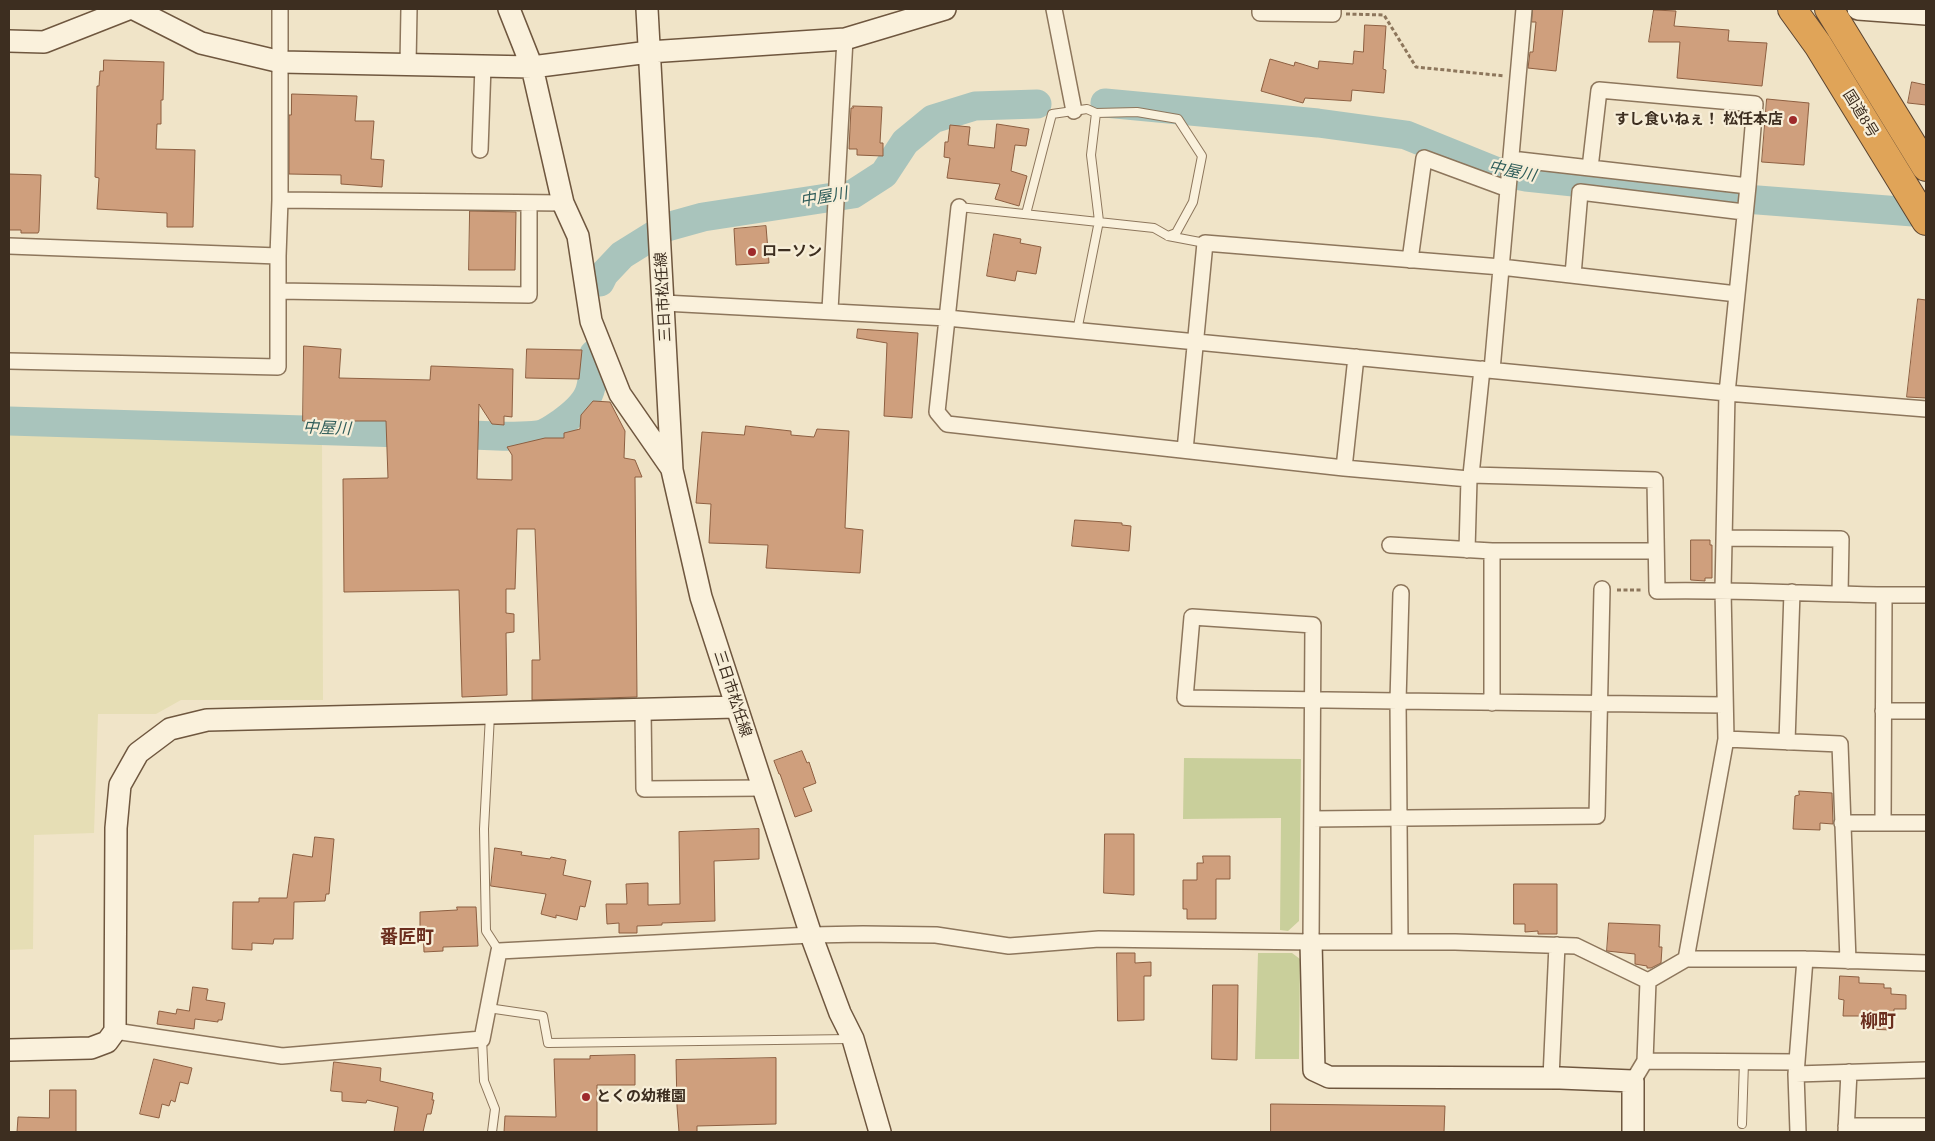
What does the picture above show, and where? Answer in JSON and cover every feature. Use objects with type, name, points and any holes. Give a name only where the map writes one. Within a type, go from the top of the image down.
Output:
[{"type":"highway","name":"国道8号","points":[[1792,9],[1818,45],[1926,221]]},
{"type":"highway","name":"国道8号","points":[[1829,9],[1926,166]]},
{"type":"street","points":[[9,41],[44,42],[128,9]]},
{"type":"street","points":[[134,9],[201,43],[281,62],[532,67],[649,52],[845,39],[945,9]]},
{"type":"street","points":[[9,361],[278,367],[280,9]]},
{"type":"street","points":[[408,64],[409,9]]},
{"type":"street","points":[[509,9],[532,67],[563,203],[578,236],[591,321],[620,394],[672,470]]},
{"type":"street","name":"三日市松任線","points":[[647,9],[672,470],[701,596],[811,934],[840,1013],[853,1039],[880,1132]]},
{"type":"street","points":[[1054,9],[1074,111]]},
{"type":"street","points":[[1260,9],[1260,13],[1333,11]]},
{"type":"street","points":[[1467,550],[1470,477],[1501,267],[1524,9]]},
{"type":"street","points":[[1858,9],[1926,14]]},
{"type":"street","points":[[830,310],[845,39]]},
{"type":"street","points":[[480,150],[483,66]]},
{"type":"street","points":[[1590,168],[1599,90],[1755,104],[1727,393],[1723,590],[1726,739],[1686,959]]},
{"type":"street","points":[[1410,260],[1424,158],[1509,174],[1590,168],[1746,199]]},
{"type":"street","points":[[1573,275],[1580,192],[1746,199]]},
{"type":"street","points":[[280,200],[563,203]]},
{"type":"street","points":[[278,291],[529,295],[529,203]]},
{"type":"street","points":[[959,206],[937,412],[946,424],[1344,468],[1470,477],[1655,480],[1657,591],[1723,590],[1884,596],[1926,595]]},
{"type":"street","points":[[1185,450],[1205,243],[1501,267],[1737,294]]},
{"type":"street","points":[[9,246],[278,256]]},
{"type":"street","points":[[664,303],[830,310],[947,318],[1727,393],[1926,409]]},
{"type":"street","points":[[1344,468],[1356,357]]},
{"type":"street","points":[[1724,538],[1840,539],[1840,594]]},
{"type":"street","points":[[1390,545],[1492,551],[1656,551]]},
{"type":"street","points":[[1492,551],[1492,703]]},
{"type":"street","points":[[1312,819],[1597,816],[1602,589]]},
{"type":"street","points":[[1787,742],[1792,592]]},
{"type":"street","points":[[1400,942],[1398,702],[1401,593]]},
{"type":"street","points":[[1883,823],[1884,596]]},
{"type":"street","points":[[1633,1081],[1551,1078],[1329,1077],[1314,1070],[1311,942],[1312,701],[1313,625],[1192,617],[1185,698],[1312,701],[1724,705]]},
{"type":"street","points":[[9,1050],[91,1048],[107,1042],[115,1031],[116,828],[120,785],[138,753],[170,730],[207,720],[736,706]]},
{"type":"street","points":[[642,709],[644,789],[763,788]]},
{"type":"street","points":[[1883,711],[1926,710]]},
{"type":"street","points":[[1726,739],[1840,744],[1848,961]]},
{"type":"street","points":[[1842,823],[1926,823]]},
{"type":"street","points":[[115,1031],[282,1056],[482,1039],[499,951],[811,934],[936,935],[1009,946],[1099,938],[1311,942],[1454,942],[1576,946],[1648,981]]},
{"type":"street","points":[[1551,1078],[1557,945]]},
{"type":"street","points":[[1648,981],[1686,959],[1926,963]]},
{"type":"street","points":[[1798,1132],[1796,1068],[1805,960]]},
{"type":"street","points":[[1633,1132],[1633,1081],[1645,1061],[1648,981]]},
{"type":"street","points":[[1645,1061],[1744,1062],[1849,1072],[1926,1070]]},
{"type":"street","points":[[1849,1072],[1846,1129],[1926,1126]]},
{"type":"lane","points":[[1026,214],[1052,114],[1087,109],[1096,112],[1137,112],[1178,119],[1202,156],[1193,202],[1176,233],[1168,236]]},
{"type":"lane","points":[[1077,331],[1099,221],[1091,156],[1096,112]]},
{"type":"lane","points":[[959,206],[1154,228],[1168,236],[1205,243]]},
{"type":"lane","points":[[490,714],[484,830],[486,930],[499,951]]},
{"type":"lane","points":[[488,1008],[543,1016],[548,1043],[853,1039]]},
{"type":"lane","points":[[482,1039],[484,1081],[495,1110],[492,1132]]},
{"type":"lane","points":[[1742,1124],[1744,1062]]},
{"type":"path","points":[[1333,11],[1384,15],[1416,67],[1518,77]]},
{"type":"path","points":[[1602,589],[1657,591]]},
{"type":"shaded area","points":[[9,434],[322,440],[323,700],[181,700],[156,714],[98,714],[94,833],[34,835],[33,949],[9,950]]},
{"type":"green space","points":[[1184,758],[1301,759],[1299,921],[1288,931],[1280,930],[1281,818],[1183,819]]},
{"type":"green space","points":[[1258,953],[1292,953],[1300,959],[1299,1059],[1255,1059]]},
{"type":"building","points":[[1533,9],[1563,9],[1556,71],[1528,68],[1530,52],[1533,52],[1536,22],[1532,22]]},
{"type":"building","points":[[1654,10],[1676,11],[1674,26],[1729,30],[1728,41],[1767,43],[1762,86],[1677,78],[1680,42],[1649,42]]},
{"type":"building","points":[[1365,25],[1386,26],[1383,69],[1386,70],[1384,93],[1352,90],[1351,101],[1305,98],[1303,103],[1261,91],[1270,59],[1294,66],[1295,62],[1318,69],[1319,61],[1353,64],[1354,51],[1363,52]]},
{"type":"building","points":[[104,60],[164,62],[161,124],[157,124],[156,149],[195,150],[193,227],[167,227],[167,213],[97,209],[99,178],[95,177],[97,86],[99,86],[100,71],[103,71]]},
{"type":"building","points":[[1912,82],[1926,85],[1926,105],[1908,103]]},
{"type":"building","points":[[292,94],[357,96],[355,121],[374,121],[371,159],[384,160],[382,187],[341,184],[341,175],[289,174],[289,115],[291,115]]},
{"type":"building","points":[[1767,99],[1809,103],[1804,165],[1762,162]]},
{"type":"building","points":[[853,106],[882,107],[880,143],[883,143],[883,156],[857,155],[857,149],[849,149],[851,108]]},
{"type":"building","points":[[997,124],[1029,129],[1026,146],[1015,145],[1011,171],[1027,176],[1019,206],[995,199],[1000,184],[947,178],[950,158],[944,157],[945,142],[948,142],[950,125],[970,127],[968,145],[994,148]]},
{"type":"building","points":[[9,174],[41,175],[38,233],[21,233],[21,230],[9,230]]},
{"type":"building","points":[[470,211],[516,212],[515,270],[469,270]]},
{"type":"building","name":"ローソン","points":[[766,226],[769,263],[736,265],[734,229]]},
{"type":"building","points":[[994,234],[1021,239],[1020,243],[1041,247],[1036,274],[1017,271],[1015,281],[987,276]]},
{"type":"building","points":[[1918,299],[1926,300],[1926,398],[1907,397]]},
{"type":"building","points":[[858,329],[918,333],[912,418],[884,416],[887,343],[857,338]]},
{"type":"building","points":[[304,346],[341,349],[339,378],[430,380],[431,366],[513,369],[512,417],[504,416],[504,425],[492,424],[479,404],[477,479],[512,480],[512,455],[507,447],[545,438],[564,438],[564,433],[580,429],[581,415],[593,401],[610,402],[625,431],[624,458],[635,460],[642,477],[635,477],[637,697],[532,700],[532,660],[540,660],[535,529],[517,529],[515,589],[506,589],[506,613],[514,614],[514,632],[506,633],[507,695],[462,697],[459,590],[344,592],[343,479],[388,478],[386,421],[303,421]]},
{"type":"building","points":[[527,349],[582,350],[579,379],[526,378]]},
{"type":"building","points":[[746,426],[791,431],[791,435],[814,437],[817,429],[849,431],[845,528],[863,530],[860,573],[766,568],[768,545],[709,543],[711,504],[696,503],[702,432],[744,435]]},
{"type":"building","points":[[1075,520],[1122,523],[1122,525],[1131,526],[1129,551],[1072,546]]},
{"type":"building","points":[[1691,540],[1710,540],[1710,545],[1712,545],[1712,578],[1705,578],[1705,581],[1691,580]]},
{"type":"building","points":[[802,751],[807,763],[809,762],[816,783],[803,788],[812,811],[795,817],[774,761]]},
{"type":"building","points":[[1799,791],[1832,793],[1833,824],[1820,823],[1820,830],[1793,829],[1795,796],[1799,795]]},
{"type":"building","points":[[759,829],[759,859],[714,861],[715,921],[637,926],[637,933],[619,933],[619,923],[607,924],[606,904],[627,904],[626,884],[648,883],[648,905],[680,904],[679,832]]},
{"type":"building","points":[[1105,834],[1134,834],[1134,895],[1104,893]]},
{"type":"building","points":[[315,837],[334,839],[329,894],[326,894],[325,901],[294,902],[293,939],[274,939],[273,944],[252,943],[252,950],[232,949],[233,902],[259,902],[259,898],[287,898],[293,854],[312,857]]},
{"type":"building","points":[[495,848],[522,852],[521,855],[566,860],[563,875],[591,881],[585,907],[580,906],[577,920],[541,914],[546,894],[491,886]]},
{"type":"building","points":[[1203,856],[1230,856],[1230,879],[1216,879],[1216,919],[1187,919],[1187,909],[1183,909],[1183,880],[1197,880],[1197,863],[1203,863]]},
{"type":"building","points":[[1514,884],[1557,884],[1557,934],[1538,934],[1538,931],[1525,932],[1525,924],[1514,924]]},
{"type":"building","points":[[457,907],[476,907],[478,946],[443,947],[443,951],[424,952],[423,927],[420,928],[420,912],[457,910]]},
{"type":"building","points":[[1609,923],[1660,925],[1659,947],[1662,947],[1661,963],[1647,968],[1647,966],[1635,964],[1635,954],[1607,951]]},
{"type":"building","points":[[1117,953],[1135,953],[1135,963],[1151,962],[1151,976],[1144,976],[1144,1020],[1118,1021]]},
{"type":"building","points":[[1840,976],[1859,977],[1859,983],[1884,984],[1884,988],[1891,988],[1891,994],[1906,995],[1906,1009],[1894,1009],[1893,1030],[1864,1029],[1865,1016],[1843,1016],[1844,1000],[1839,999]]},
{"type":"building","points":[[1213,985],[1238,985],[1237,1060],[1212,1059]]},
{"type":"building","points":[[193,987],[208,989],[206,1000],[225,1003],[222,1020],[218,1020],[218,1022],[195,1019],[194,1029],[157,1024],[159,1011],[176,1014],[177,1009],[189,1011]]},
{"type":"building","points":[[635,1055],[635,1085],[597,1085],[597,1132],[504,1132],[505,1116],[556,1117],[554,1059],[590,1059],[590,1056]]},
{"type":"building","points":[[776,1058],[776,1124],[697,1126],[697,1132],[679,1132],[676,1060]]},
{"type":"building","points":[[154,1059],[192,1068],[188,1084],[180,1082],[175,1102],[171,1100],[169,1106],[162,1104],[159,1118],[140,1114]]},
{"type":"building","points":[[334,1062],[381,1068],[380,1081],[433,1093],[432,1100],[434,1100],[431,1114],[427,1114],[423,1132],[394,1132],[398,1107],[367,1100],[366,1103],[342,1101],[342,1092],[331,1091]]},
{"type":"building","points":[[50,1090],[76,1090],[76,1132],[17,1132],[18,1117],[49,1118]]},
{"type":"building","points":[[1271,1104],[1445,1106],[1444,1132],[1271,1132]]},
{"type":"waterway","name":"中屋川","points":[[1105,103],[1318,123],[1406,135],[1495,171],[1526,177],[1706,196],[1926,213]]},
{"type":"waterway","name":"中屋川","points":[[600,282],[604,274],[622,255],[667,227],[703,217],[853,194],[884,174],[905,142],[933,119],[975,106],[1037,104]]},
{"type":"waterway","name":"中屋川","points":[[9,421],[503,436],[538,435],[547,432],[561,423],[585,401],[589,394],[593,377],[594,354]]},
{"type":"place","name":"すし食いねぇ！ 松任本店","points":[[1793,120]]},
{"type":"place","name":"ローソン","points":[[752,252]]},
{"type":"place","name":"とくの幼稚園","points":[[586,1097]]},
{"type":"district","name":"番匠町","points":[[407,938]]},
{"type":"district","name":"柳町","points":[[1878,1022]]}]
